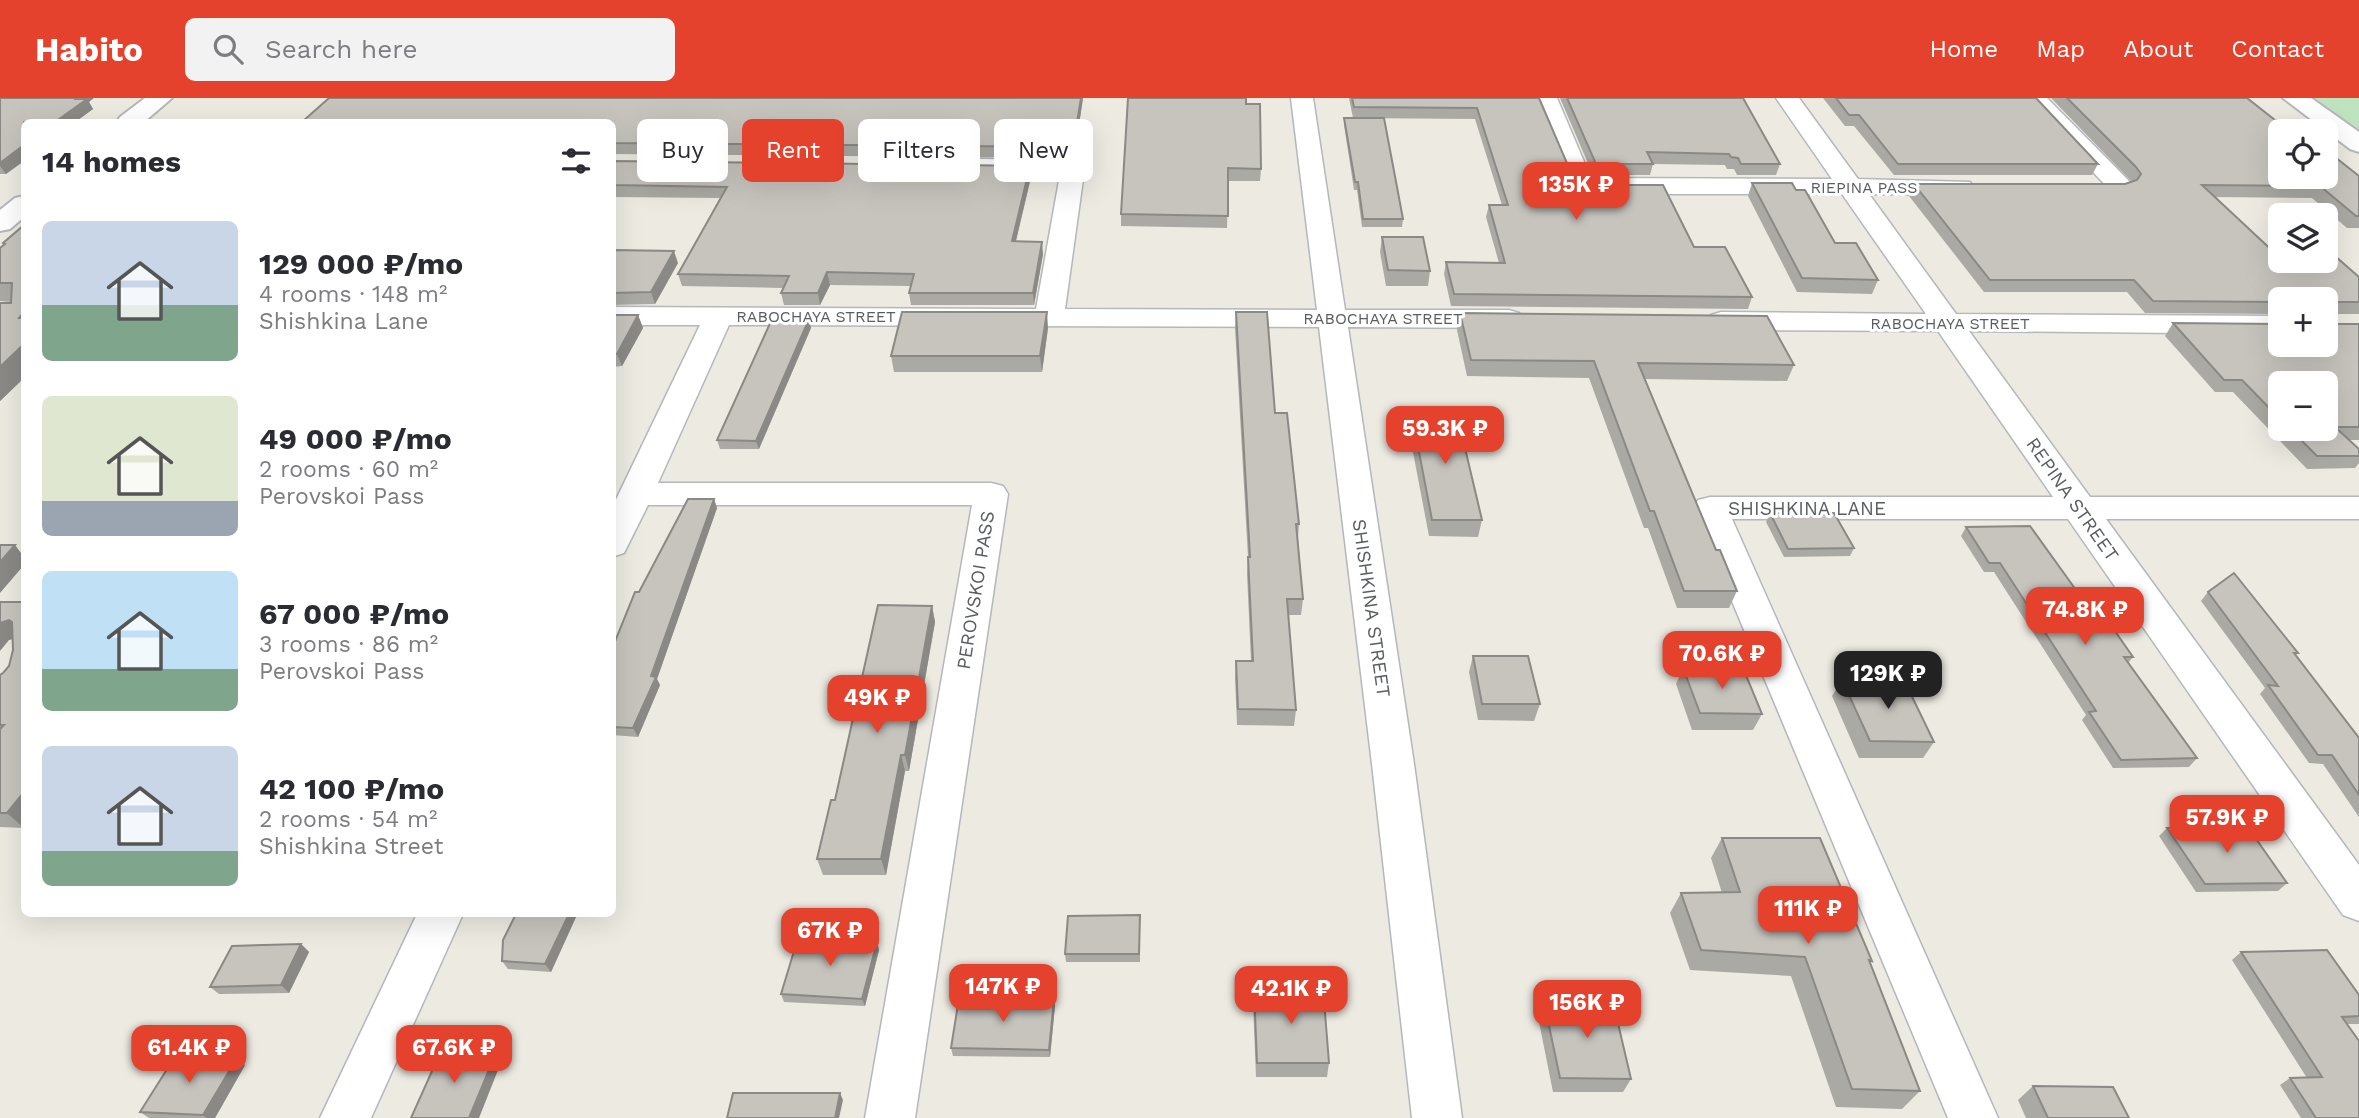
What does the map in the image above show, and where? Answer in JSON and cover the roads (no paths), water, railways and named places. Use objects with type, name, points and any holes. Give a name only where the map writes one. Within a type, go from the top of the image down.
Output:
[{"type":"main road","points":[[133,119],[160,98]]},
{"type":"main road","points":[[2295,98],[2359,144]]},
{"type":"main road","points":[[0,223],[21,206]]},
{"type":"street","name":"SHISHKINA STREET","points":[[1302,98],[1437,1118]]},
{"type":"street","name":"RIEPINA PASS","points":[[1545,98],[1582,186],[1985,186]]},
{"type":"street","name":"REPINA STREET","points":[[1787,98],[2359,901]]},
{"type":"street","points":[[2034,98],[2119,185],[2093,186]]},
{"type":"street","points":[[980,166],[1064,167],[1072,172],[1049,317]]},
{"type":"street","name":"RABOCHAYA STREET","points":[[616,316],[1542,319]]},
{"type":"street","points":[[616,536],[719,316]]},
{"type":"street","name":"RABOCHAYA STREET","points":[[1696,321],[2268,325]]},
{"type":"street","name":"PEROVSKOI PASS","points":[[636,494],[991,494],[890,1118]]},
{"type":"street","name":"SHISHKINA LANE","points":[[1973,1118],[1710,508],[2359,508]]},
{"type":"street","points":[[345,1118],[439,917]]}]
